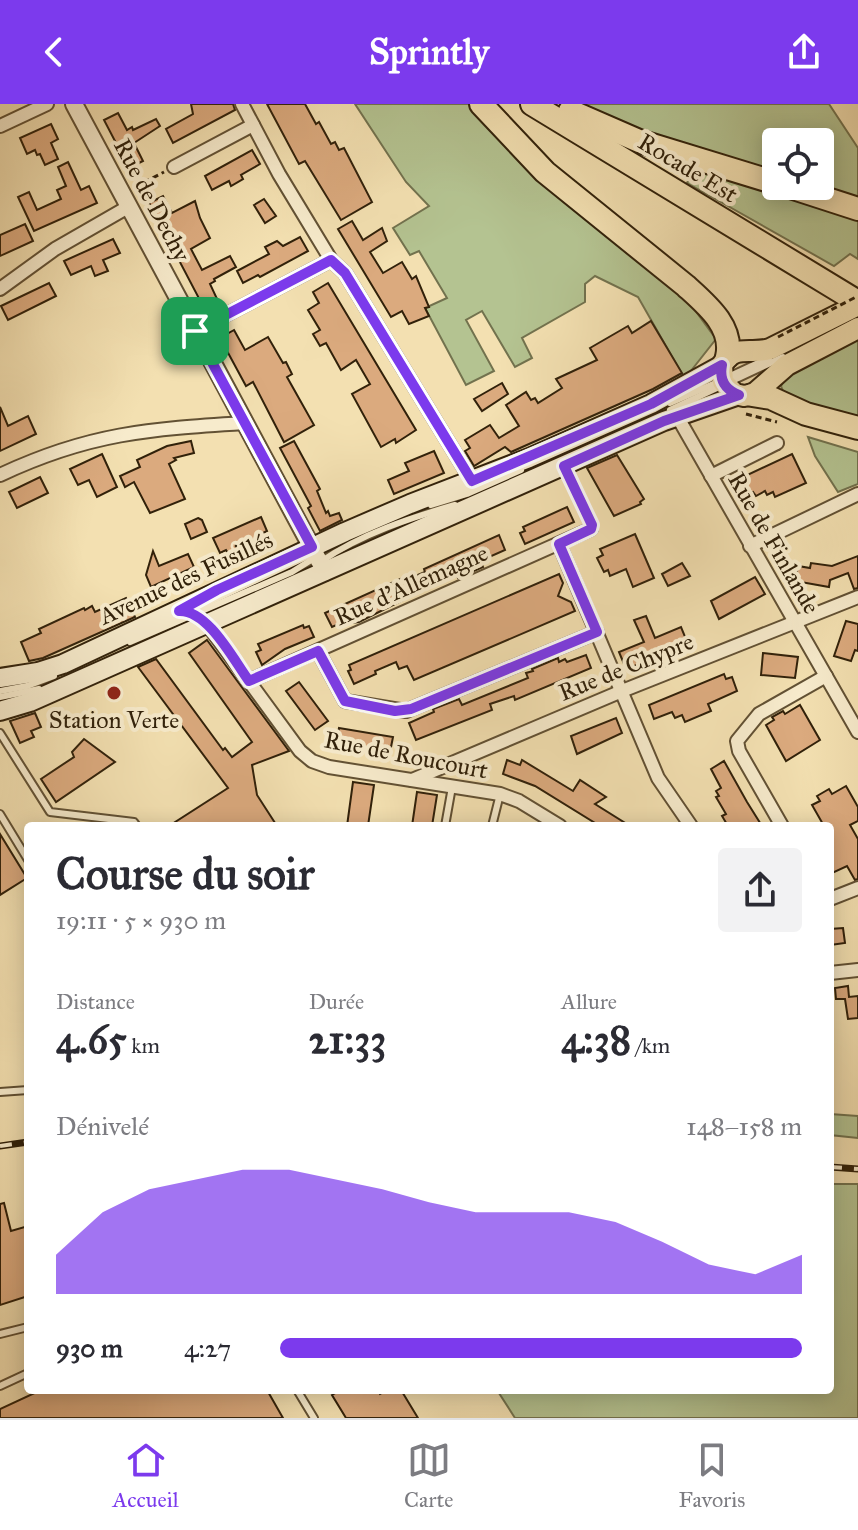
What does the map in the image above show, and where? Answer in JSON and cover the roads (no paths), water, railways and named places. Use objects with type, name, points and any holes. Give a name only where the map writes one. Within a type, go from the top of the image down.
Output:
[{"type":"highway","points":[[481,104],[545,172],[700,299],[726,330],[731,380],[806,414],[858,428]]},
{"type":"highway","name":"Rocade Est","points":[[532,104],[858,301]]},
{"type":"highway","points":[[556,104],[639,141],[762,179]]},
{"type":"highway","points":[[830,200],[858,209]]},
{"type":"main road","points":[[790,347],[858,301]]},
{"type":"main road","points":[[790,347],[858,328]]},
{"type":"main road","name":"Avenue des Fusillés","points":[[0,678],[38,672],[195,617],[217,590],[318,560],[401,508],[651,404],[731,380],[784,367],[790,347],[763,351],[738,350],[731,380],[677,416],[564,466],[318,560],[195,617],[30,702],[0,711]]},
{"type":"street","points":[[0,126],[47,104]]},
{"type":"street","name":"Rue de Dechy","points":[[74,104],[318,560]]},
{"type":"street","points":[[242,104],[331,260],[345,273],[472,481]]},
{"type":"street","points":[[174,167],[253,125]]},
{"type":"street","points":[[0,289],[125,200]]},
{"type":"street","points":[[195,331],[331,260]]},
{"type":"street","name":"Rue de Finlande","points":[[677,416],[858,732]]},
{"type":"street","points":[[0,475],[49,453],[98,438],[149,430],[245,423]]},
{"type":"street","points":[[711,476],[777,443]]},
{"type":"street","points":[[750,546],[858,494]]},
{"type":"street","name":"Rue d'Allemagne","points":[[249,681],[591,529]]},
{"type":"street","points":[[559,544],[658,778],[688,822]]},
{"type":"street","name":"Rue de Chypre","points":[[412,780],[622,691],[858,597]]},
{"type":"street","name":"Rue de Roucourt","points":[[195,617],[308,758],[329,767],[500,794],[519,801],[553,822]]},
{"type":"street","points":[[318,651],[345,701],[406,711],[597,632]]},
{"type":"street","points":[[780,822],[739,751],[737,741],[759,714],[826,676]]},
{"type":"street","points":[[834,897],[858,888]]},
{"type":"street","points":[[834,973],[858,970]]},
{"type":"lane","points":[[318,560],[338,543],[399,515],[476,491],[731,380],[858,313]]},
{"type":"lane","points":[[790,347],[858,320]]},
{"type":"lane","points":[[0,694],[42,687],[195,617]]},
{"type":"lane","points":[[0,733],[50,812],[134,822]]},
{"type":"lane","points":[[446,822],[452,787]]},
{"type":"lane","points":[[493,822],[500,794]]},
{"type":"lane","points":[[0,814],[24,853]]},
{"type":"lane","points":[[0,1092],[24,1090]]},
{"type":"lane","points":[[0,1334],[24,1328]]},
{"type":"lane","points":[[0,1386],[24,1375]]},
{"type":"lane","points":[[299,1394],[314,1418]]},
{"type":"railway","points":[[0,1146],[24,1143]]},
{"type":"railway","points":[[834,1167],[858,1169]]},
{"type":"place","name":"Station Verte","points":[[114,693]]}]
